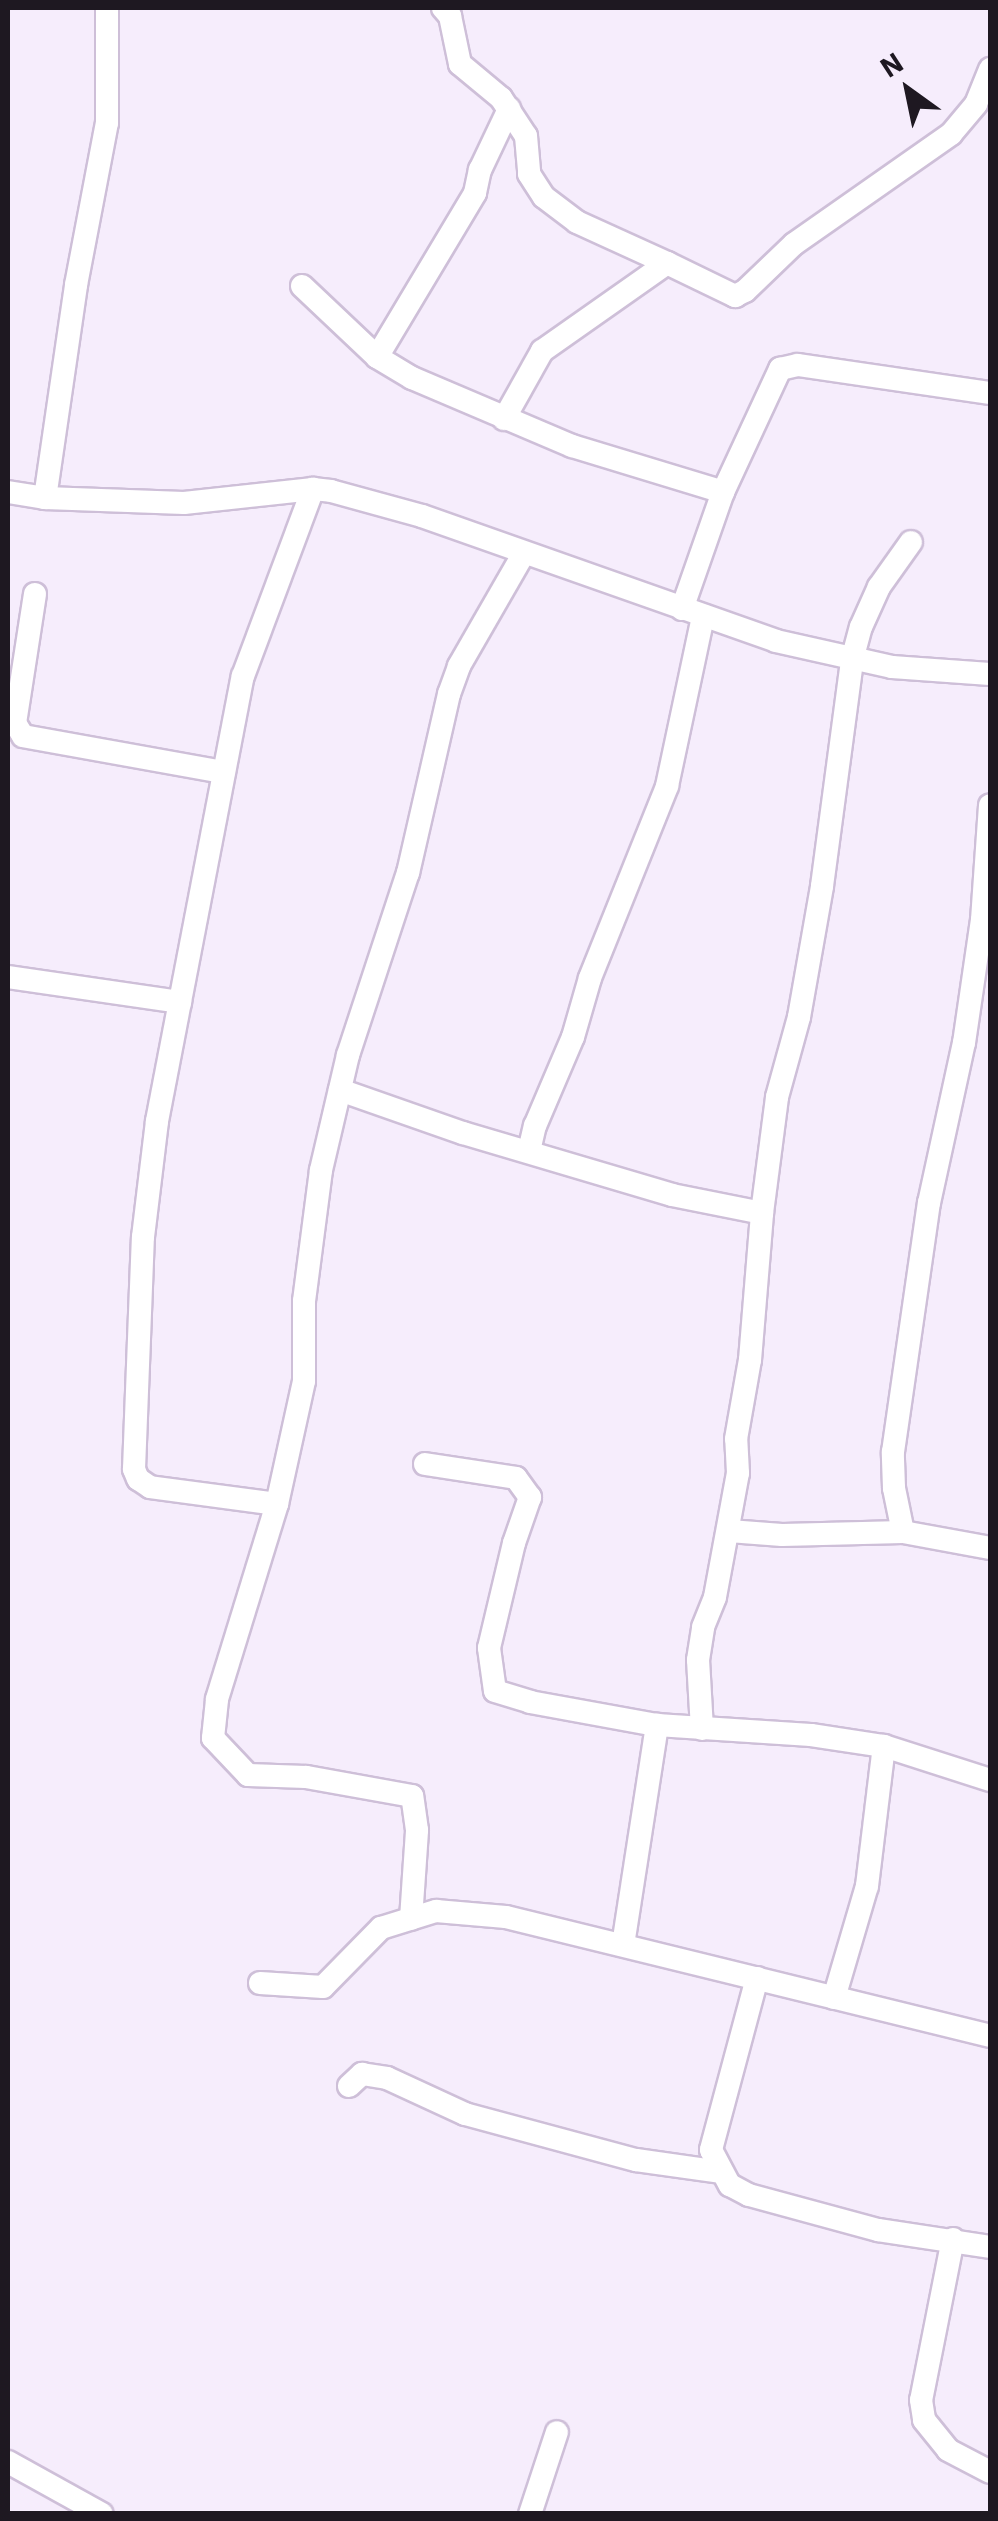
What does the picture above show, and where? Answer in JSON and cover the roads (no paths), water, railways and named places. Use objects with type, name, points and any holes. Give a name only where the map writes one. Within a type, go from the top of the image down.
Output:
[{"type":"street","points":[[45,498],[76,285],[107,124],[108,8]]},
{"type":"street","points":[[444,8],[450,16],[460,64],[509,109],[526,136],[529,174],[544,197],[578,222],[734,296],[794,244],[951,134],[976,104],[990,68]]},
{"type":"street","points":[[376,357],[476,193],[480,170],[509,109]]},
{"type":"street","points":[[504,419],[542,351],[667,263]]},
{"type":"street","points":[[302,286],[376,357],[412,378],[572,446],[723,492]]},
{"type":"street","points":[[529,1151],[535,1126],[573,1037],[590,978],[667,786],[692,613],[723,492],[780,369],[798,365],[990,393]]},
{"type":"street","points":[[277,1504],[150,1487],[138,1479],[134,1469],[143,1237],[157,1120],[252,647],[312,488]]},
{"type":"street","points":[[8,492],[45,498],[184,504],[312,488],[422,516],[692,613],[852,660],[990,674]]},
{"type":"street","points":[[702,1728],[698,1660],[738,1473],[736,1439],[750,1360],[762,1213],[777,1097],[799,1017],[822,886],[852,660],[861,627],[879,587],[911,542]]},
{"type":"street","points":[[411,1919],[417,1830],[412,1796],[306,1777],[248,1774],[213,1738],[216,1698],[277,1504],[304,1380],[304,1301],[321,1170],[340,1090],[408,873],[449,694],[460,666],[524,553]]},
{"type":"street","points":[[8,753],[35,594]]},
{"type":"street","points":[[15,723],[23,736],[224,772]]},
{"type":"street","points":[[903,1532],[894,1488],[894,1452],[929,1203],[966,1025],[982,920],[990,805]]},
{"type":"street","points":[[8,976],[180,1002]]},
{"type":"street","points":[[340,1090],[672,1195],[762,1213]]},
{"type":"street","points":[[425,1464],[516,1478],[530,1498],[514,1543],[489,1648],[495,1691],[530,1702],[657,1724],[884,1746],[990,1780]]},
{"type":"street","points":[[728,1531],[782,1535],[903,1532],[990,1548]]},
{"type":"street","points":[[622,1946],[657,1724]]},
{"type":"street","points":[[834,1998],[868,1886],[884,1746]]},
{"type":"street","points":[[260,1982],[323,1987],[380,1928],[436,1911],[506,1917],[990,2036]]},
{"type":"street","points":[[757,1978],[710,2150],[730,2185],[749,2195],[878,2230],[990,2247]]},
{"type":"street","points":[[350,2086],[362,2074],[387,2078],[465,2114],[636,2160],[720,2172]]},
{"type":"street","points":[[953,2239],[922,2400],[924,2420],[948,2450],[990,2472]]},
{"type":"street","points":[[530,2514],[557,2432]]},
{"type":"street","points":[[8,2462],[102,2514]]}]
